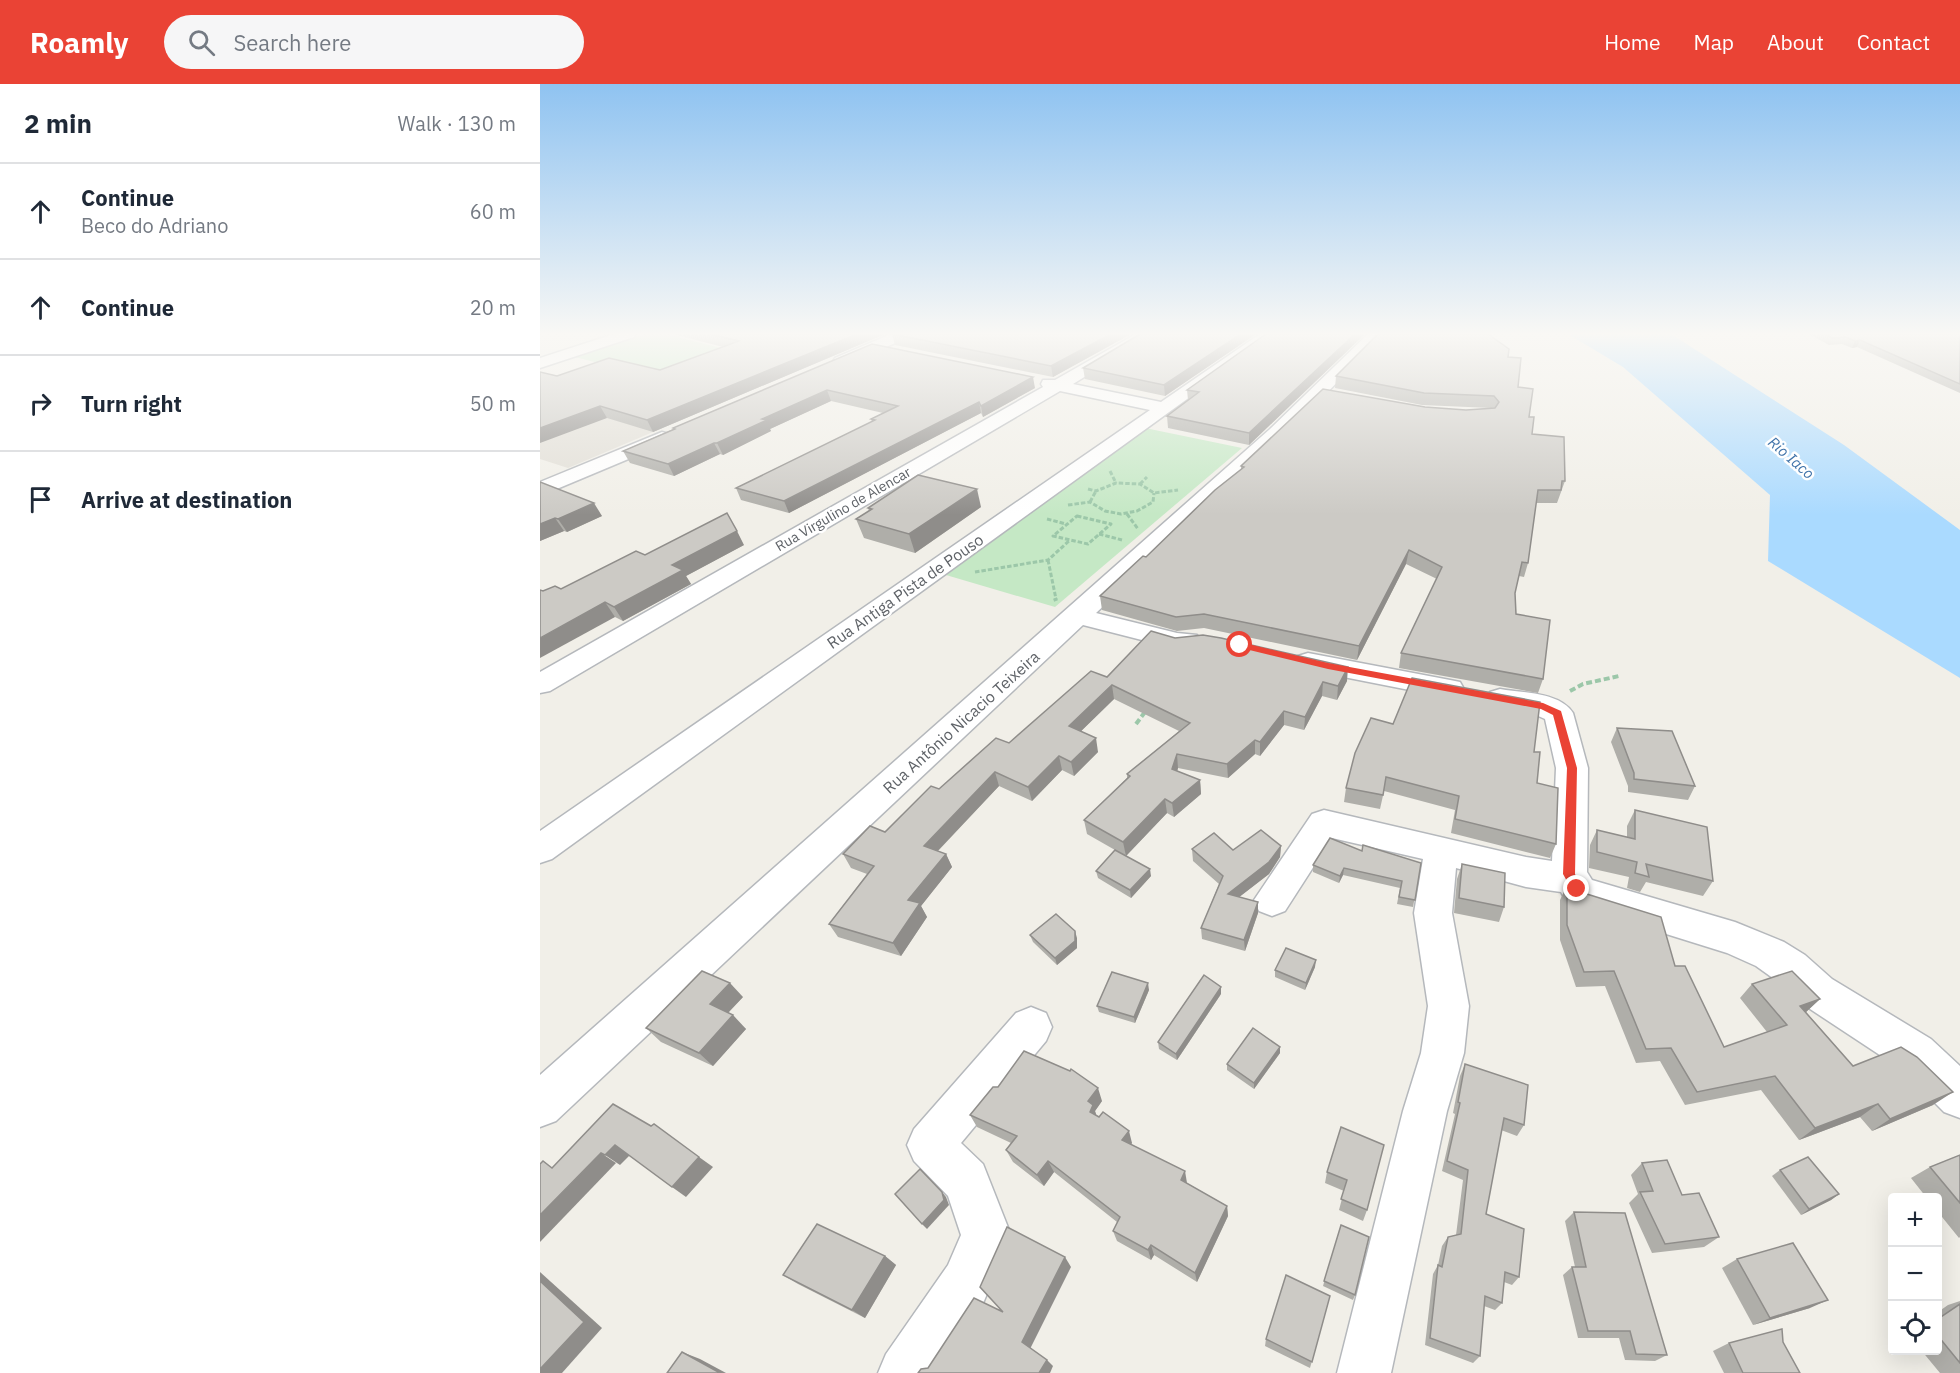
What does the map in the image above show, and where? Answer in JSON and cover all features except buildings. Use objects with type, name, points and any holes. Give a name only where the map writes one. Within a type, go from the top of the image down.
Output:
[{"type":"street","name":"Rua Virgulino de Alencar","points":[[540,684],[1043,394]]},
{"type":"street","points":[[1097,394],[1164,408]]},
{"type":"street","name":"Rua Antiga Pista de Pouso","points":[[540,849],[1184,394]]},
{"type":"street","name":"Rua Antônio Nicacio Teixeira","points":[[540,1105],[1069,623],[1330,394]]},
{"type":"street","points":[[540,490],[680,430]]},
{"type":"street","points":[[1069,623],[1177,641],[1213,639]]},
{"type":"street","points":[[1281,655],[1492,698],[1543,706],[1558,713],[1572,768],[1569,874],[1580,892],[1735,939],[1770,954],[1791,968],[1818,992],[1916,1054],[1960,1096]]},
{"type":"street","points":[[1272,900],[1324,823],[1526,872],[1571,879]]},
{"type":"street","points":[[1364,1373],[1425,1111],[1434,1092],[1444,1040],[1449,996],[1436,946],[1433,911],[1442,850]]},
{"type":"street","points":[[905,1373],[966,1283],[986,1235],[966,1181],[930,1145],[1031,1027]]},
{"type":"path","points":[[1140,484],[1147,477]]},
{"type":"path","points":[[1116,483],[1140,484],[1154,493],[1153,502],[1143,509],[1127,514],[1104,513],[1090,502],[1096,491],[1116,483]]},
{"type":"path","points":[[1096,520],[1104,513]]},
{"type":"path","points":[[1077,516],[1096,520],[1111,524],[1088,544],[1053,536],[1077,516]]},
{"type":"path","points":[[921,580],[1048,560],[1070,540]]},
{"type":"path","points":[[1048,560],[1069,623]]},
{"type":"path","points":[[1543,706],[1556,701],[1583,684],[1619,676]]},
{"type":"path","points":[[1136,724],[1148,706]]},
{"type":"shaded area","points":[[595,394],[742,394],[568,468],[540,459],[540,414]]},
{"type":"green space","points":[[1145,428],[1242,448],[1055,607],[946,575]]},
{"type":"water","name":"Rio Iaco","points":[[1654,394],[1765,394],[1844,445],[1960,530],[1960,678],[1768,561],[1770,495]]},
{"type":"route","points":[[1240,645],[1328,666],[1543,706],[1558,713],[1572,768],[1569,874],[1577,889]]}]
